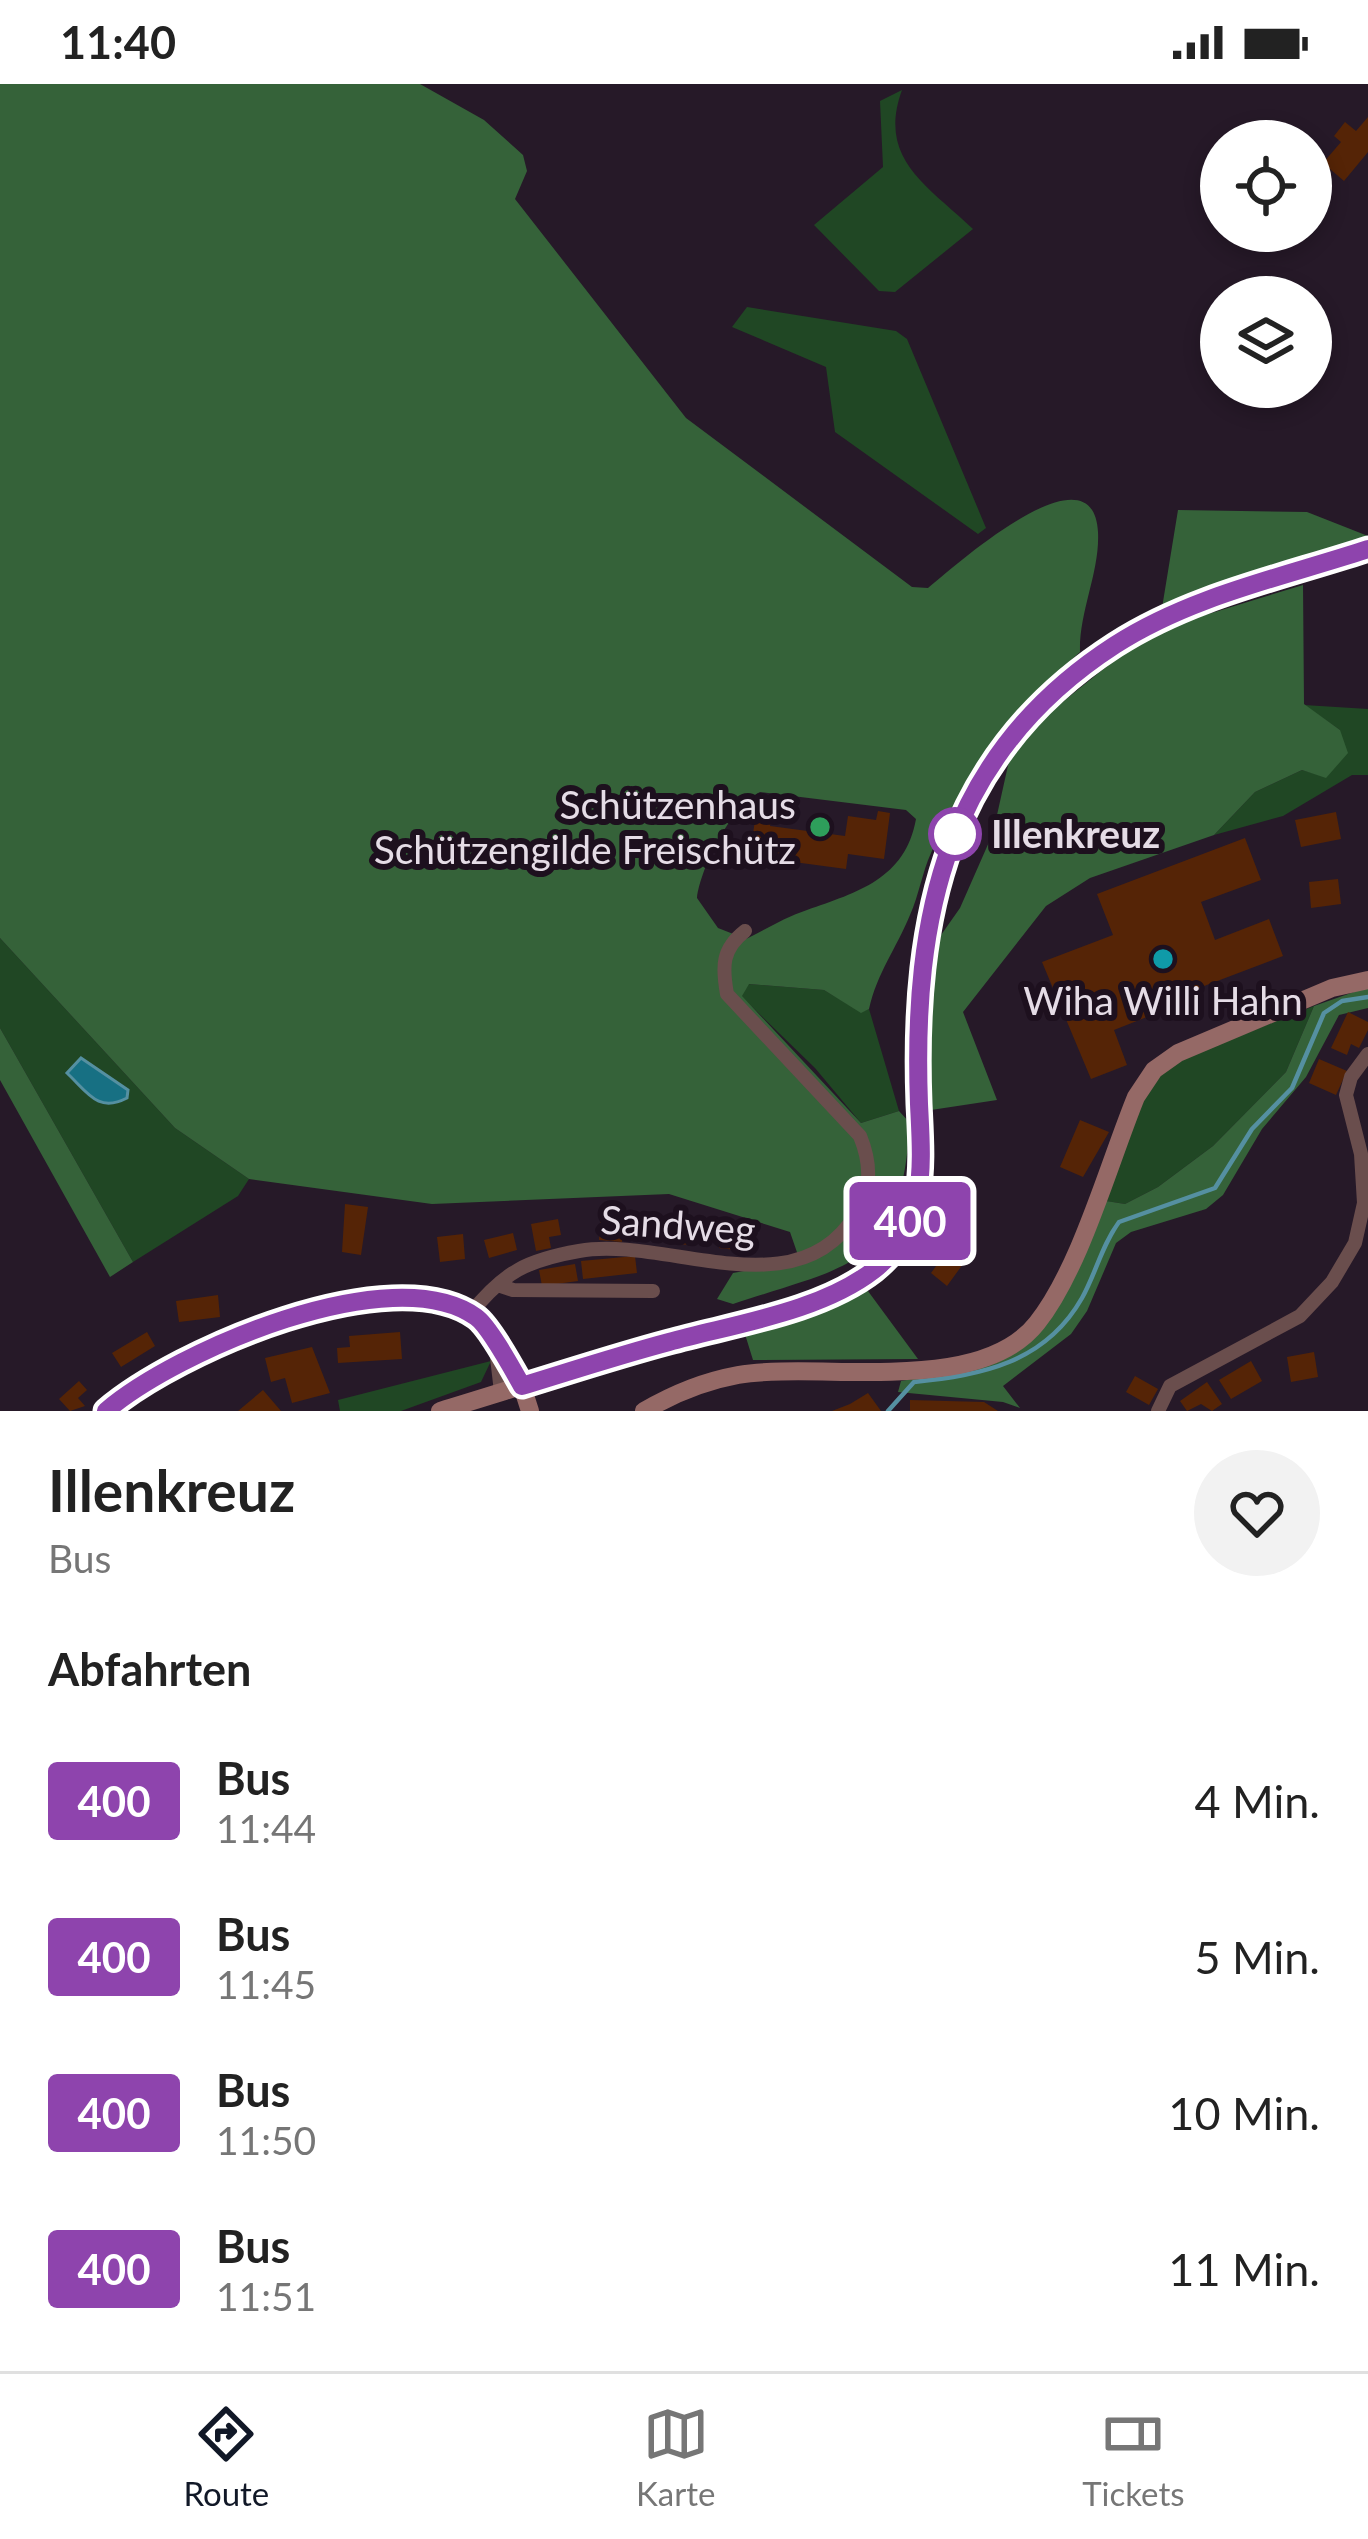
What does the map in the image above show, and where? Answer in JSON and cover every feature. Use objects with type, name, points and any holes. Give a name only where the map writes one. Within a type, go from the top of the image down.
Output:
[{"type":"main road","points":[[440,1411],[505,1401],[522,1386],[788,1309],[875,1269],[903,1237],[919,1199],[924,1158],[918,996],[925,927],[945,859],[982,781],[1044,704],[1117,644],[1217,596],[1368,549]]},
{"type":"main road","points":[[644,1411],[696,1386],[737,1375],[916,1369],[988,1356],[1013,1345],[1034,1327],[1060,1286],[1136,1097],[1154,1070],[1178,1054],[1333,988],[1368,980]]},
{"type":"main road","points":[[522,1386],[530,1411]]},
{"type":"street","name":"Sandweg","points":[[472,1313],[508,1272],[530,1262],[583,1250],[626,1248],[746,1266],[783,1264],[821,1246],[854,1219],[867,1194],[870,1159],[860,1136],[727,994],[725,956],[729,943],[745,931]]},
{"type":"street","points":[[1158,1411],[1170,1387],[1300,1316],[1355,1243],[1364,1203],[1361,1154],[1346,1095],[1351,1077],[1368,1054]]},
{"type":"street","name":"Sandweg","points":[[498,1285],[513,1290],[653,1292]]},
{"type":"street","points":[[106,1411],[147,1379],[241,1332],[321,1310],[426,1297],[472,1313],[483,1322],[522,1386]]},
{"type":"street","points":[[496,1348],[505,1401]]},
{"type":"green space","points":[[0,84],[420,84],[484,120],[523,155],[527,171],[515,199],[686,418],[912,587],[928,588],[990,538],[1048,505],[1072,500],[1090,508],[1098,547],[1080,652],[1013,719],[959,796],[931,853],[869,1009],[861,1013],[824,990],[749,984],[742,996],[861,1123],[899,1111],[910,1123],[905,1171],[882,1233],[864,1252],[811,1279],[733,1304],[717,1299],[733,1273],[800,1261],[790,1232],[669,1194],[432,1204],[249,1179],[175,1128],[0,938]],"holes":[[[760,792],[906,810],[916,819],[902,856],[890,869],[861,889],[746,939],[718,928],[697,898],[719,839],[738,810]]]},
{"type":"green space","points":[[902,90],[896,114],[901,153],[924,184],[973,229],[895,292],[879,291],[814,225],[883,167],[880,101]]},
{"type":"green space","points":[[747,307],[896,331],[907,339],[986,528],[978,534],[835,432],[826,367],[732,327]]},
{"type":"green space","points":[[1178,510],[1307,512],[1368,536],[1234,578],[1162,608]]},
{"type":"green space","points":[[1303,585],[1304,704],[1340,730],[1348,753],[1326,778],[1302,770],[1255,792],[1214,835],[1090,878],[1046,906],[963,1012],[997,1100],[931,1110],[927,992],[934,945],[960,908],[993,833],[1009,761],[1044,717],[1127,650],[1166,627]]},
{"type":"green space","points":[[1304,705],[1368,709],[1368,775],[1352,775],[1283,816],[1214,835],[1255,792],[1302,770],[1326,777],[1340,730]]},
{"type":"green space","points":[[0,938],[175,1128],[249,1179],[238,1196],[133,1262],[0,1028]]},
{"type":"green space","points":[[748,984],[824,990],[861,1012],[869,1009],[899,1111],[861,1123],[815,1068],[741,996]]},
{"type":"green space","points":[[1368,987],[1368,1008],[1339,1015],[1306,1077],[1262,1129],[1223,1195],[1206,1209],[1131,1232],[1116,1243],[1087,1311],[1071,1334],[1003,1386],[1020,1408],[1003,1402],[898,1392],[901,1381],[987,1361],[1038,1331],[1070,1281],[1100,1200],[1125,1204],[1158,1187],[1213,1146],[1286,1072],[1314,1006]]},
{"type":"green space","points":[[1314,1006],[1286,1072],[1213,1146],[1158,1187],[1125,1204],[1100,1200],[1153,1080],[1179,1060]]},
{"type":"green space","points":[[0,1028],[133,1262],[110,1277],[0,1080]]},
{"type":"green space","points":[[865,1287],[918,1359],[753,1360],[744,1331]]},
{"type":"green space","points":[[491,1361],[481,1382],[401,1411],[340,1411],[338,1400]]},
{"type":"water","points":[[81,1058],[128,1090],[127,1098],[108,1103],[88,1094],[67,1073]]},
{"type":"building","points":[[1368,117],[1368,152],[1344,181],[1332,171],[1332,152],[1341,142],[1334,136],[1345,122],[1356,131]]},
{"type":"building","points":[[757,805],[773,807],[770,826],[845,836],[848,816],[876,820],[878,811],[890,813],[884,859],[848,854],[846,869],[750,856]]},
{"type":"building","points":[[1336,812],[1341,839],[1301,847],[1295,820]]},
{"type":"building","name":"Wiha Willi Hahn","points":[[1245,838],[1261,880],[1201,902],[1215,940],[1269,919],[1283,956],[1154,1005],[1157,1013],[1114,1030],[1127,1065],[1091,1079],[1042,962],[1113,935],[1097,894]]},
{"type":"building","points":[[1338,879],[1341,904],[1311,908],[1309,882]]},
{"type":"building","points":[[1348,1012],[1368,1022],[1368,1030],[1359,1048],[1351,1044],[1347,1055],[1331,1048]]},
{"type":"building","points":[[1319,1059],[1347,1071],[1336,1095],[1309,1083]]},
{"type":"building","points":[[1080,1120],[1109,1132],[1083,1177],[1060,1167]]},
{"type":"building","points":[[345,1204],[368,1207],[361,1255],[342,1252]]},
{"type":"building","points":[[602,1206],[625,1207],[622,1242],[599,1240]]},
{"type":"building","points":[[558,1219],[561,1235],[549,1237],[551,1248],[536,1251],[531,1224]]},
{"type":"building","points":[[654,1220],[690,1225],[688,1245],[651,1240]]},
{"type":"building","points":[[949,1223],[961,1232],[954,1241],[971,1253],[947,1286],[931,1273],[950,1247],[938,1238]]},
{"type":"building","points":[[721,1231],[754,1235],[752,1252],[719,1248]]},
{"type":"building","points":[[513,1233],[517,1250],[489,1258],[484,1240]]},
{"type":"building","points":[[463,1234],[465,1259],[440,1262],[437,1237]]},
{"type":"building","points":[[635,1256],[637,1273],[583,1279],[581,1261]]},
{"type":"building","points":[[575,1264],[578,1281],[542,1286],[539,1270]]},
{"type":"building","points":[[218,1295],[220,1317],[179,1322],[176,1301]]},
{"type":"building","points":[[147,1332],[155,1346],[121,1367],[112,1353]]},
{"type":"building","points":[[400,1332],[402,1359],[338,1363],[337,1348],[350,1347],[349,1336]]},
{"type":"building","points":[[312,1347],[330,1393],[292,1403],[285,1378],[271,1382],[265,1358]]},
{"type":"building","points":[[1314,1352],[1318,1377],[1291,1382],[1287,1357]]},
{"type":"building","points":[[1251,1361],[1262,1381],[1231,1399],[1219,1380]]},
{"type":"building","points":[[1135,1376],[1158,1389],[1149,1405],[1126,1392]]},
{"type":"building","points":[[79,1381],[87,1390],[78,1398],[85,1406],[70,1411],[59,1399]]},
{"type":"building","points":[[1207,1382],[1222,1404],[1212,1411],[1201,1404],[1187,1411],[1180,1401]]},
{"type":"building","points":[[263,1390],[281,1411],[238,1411]]},
{"type":"building","points":[[868,1393],[881,1411],[832,1411],[850,1404]]},
{"type":"building","points":[[910,1400],[984,1402],[998,1411],[910,1411]]},
{"type":"waterway","points":[[888,1411],[914,1382],[1010,1362],[1050,1338],[1082,1298],[1119,1222],[1215,1188],[1252,1129],[1292,1088],[1324,1013],[1342,1001],[1368,997]]},
{"type":"bus line","name":"400","points":[[106,1411],[158,1372],[241,1332],[321,1310],[426,1297],[472,1313],[483,1322],[522,1386],[788,1309],[847,1286],[875,1269],[903,1237],[919,1199],[924,1158],[918,996],[925,927],[935,884],[982,781],[1016,733],[1044,704],[1117,644],[1217,596],[1368,549]]},
{"type":"place","name":"Schützenhaus Schützengilde Freischütz","points":[[820,827]]},
{"type":"place","name":"Illenkreuz","points":[[955,834]]},
{"type":"place","name":"Wiha Willi Hahn","points":[[1163,959]]}]
